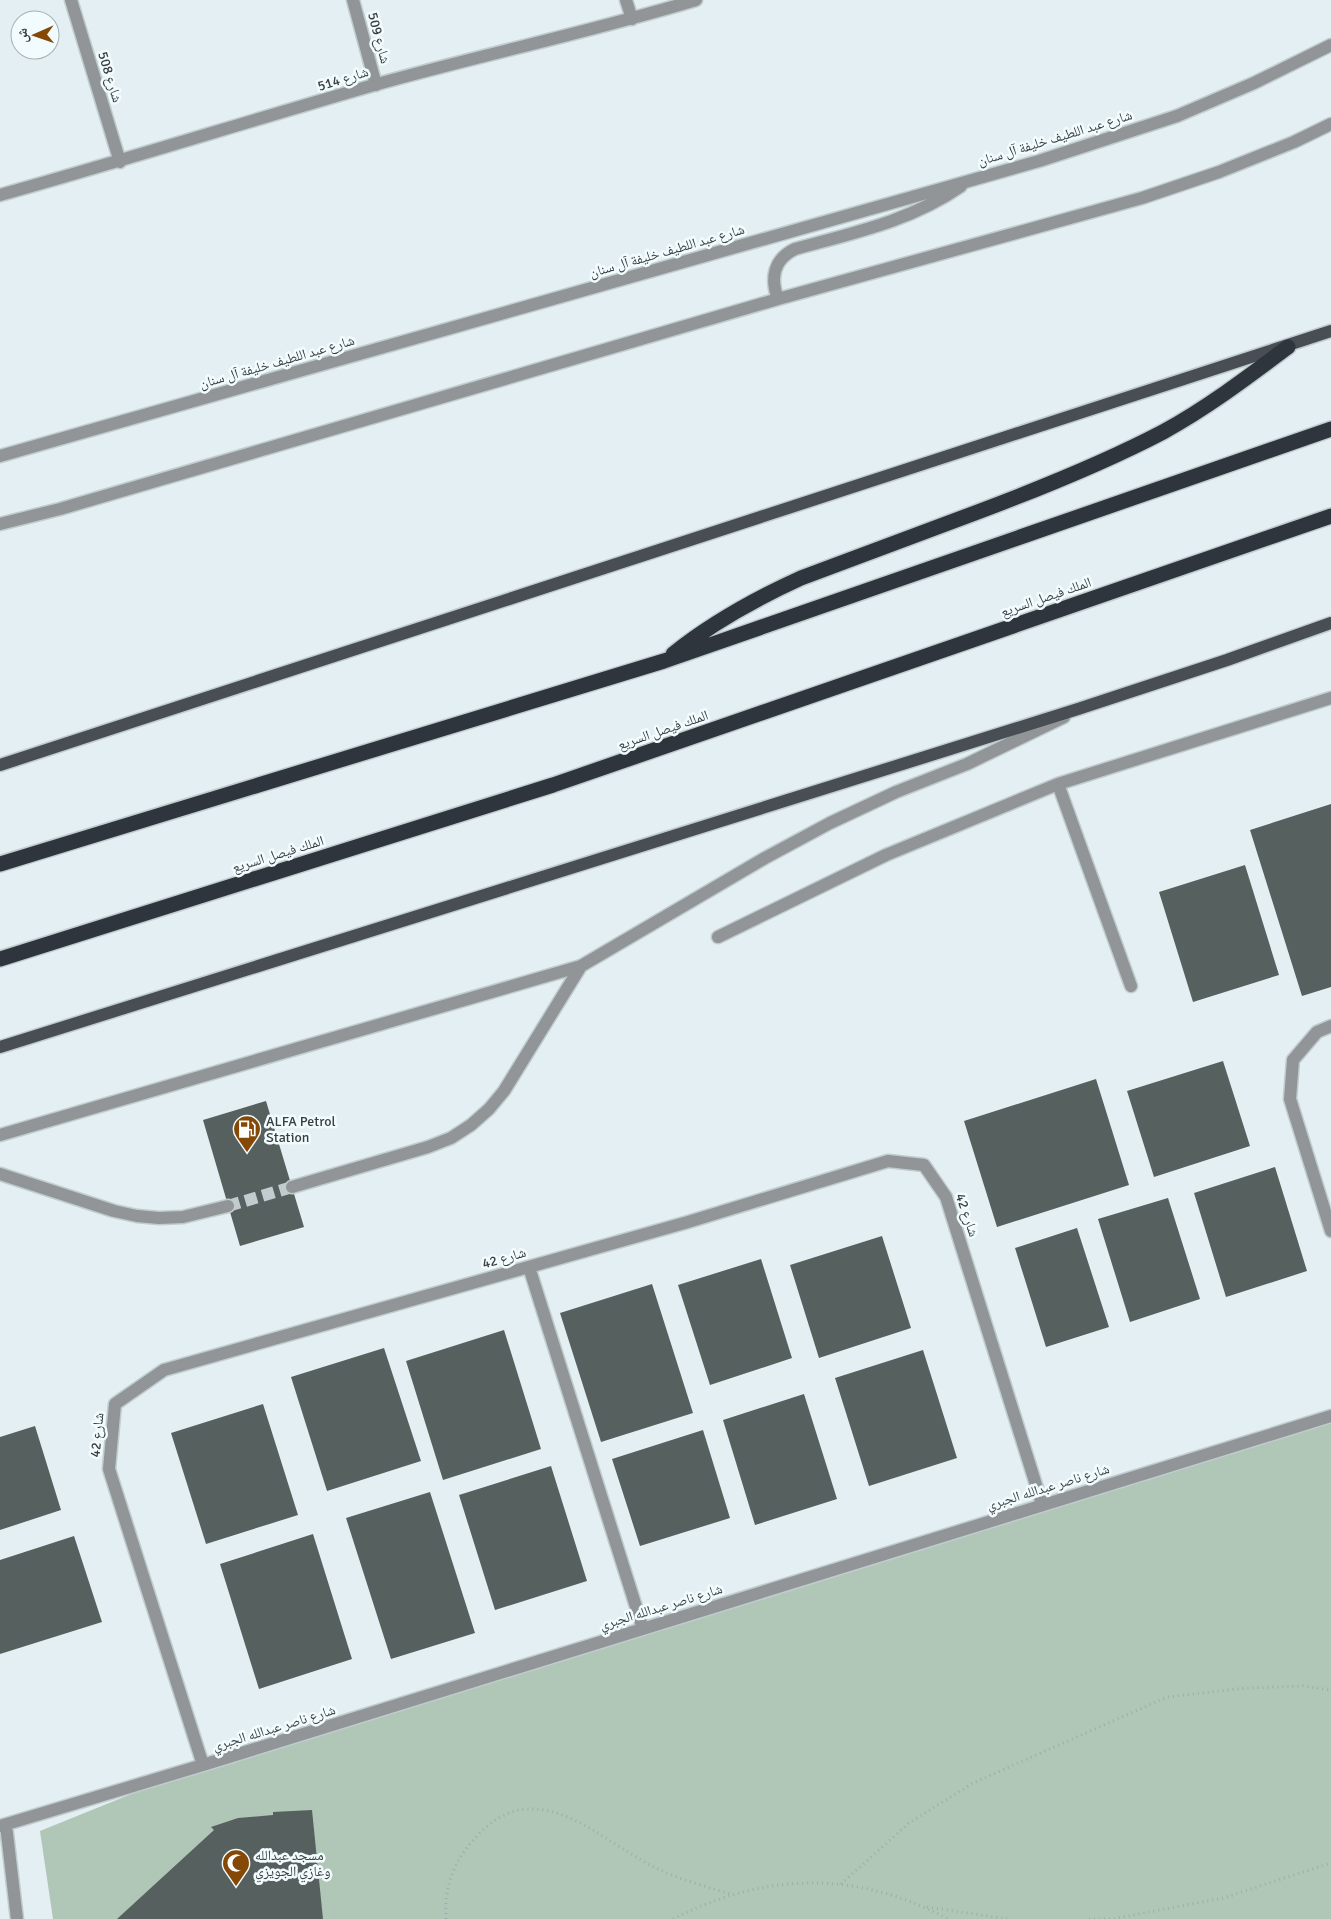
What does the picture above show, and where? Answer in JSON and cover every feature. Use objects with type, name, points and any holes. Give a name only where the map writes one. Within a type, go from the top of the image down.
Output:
[{"type":"highway","points":[[664,661],[695,636],[729,614],[801,578],[1056,482],[1111,459],[1164,431],[1207,405],[1288,347]]},
{"type":"highway","points":[[0,864],[664,661],[1331,429]]},
{"type":"highway","name":"الملك فيصل السريع","points":[[0,959],[554,785],[1331,516]]},
{"type":"main road","points":[[0,765],[1288,347],[1331,331]]},
{"type":"main road","points":[[0,1047],[1078,710],[1331,623]]},
{"type":"street","name":"شارع 508","points":[[71,0],[120,162]]},
{"type":"street","name":"شارع 509","points":[[353,0],[376,85]]},
{"type":"street","points":[[626,0],[632,19]]},
{"type":"street","name":"شارع 514","points":[[0,195],[120,162],[376,85],[632,19],[696,0]]},
{"type":"street","name":"شارع عبد اللطيف خليفة آل سنان","points":[[0,456],[1039,161],[1177,116],[1254,83],[1331,46]]},
{"type":"street","points":[[0,524],[60,509],[778,299],[1142,198],[1219,172],[1294,142],[1331,124]]},
{"type":"street","points":[[778,299],[774,289],[773,278],[776,266],[787,252],[893,222],[944,198],[969,180]]},
{"type":"street","points":[[718,937],[886,855],[1058,784],[1331,698]]},
{"type":"street","points":[[0,1136],[581,966],[765,858],[830,823],[896,792],[998,750],[1078,710]]},
{"type":"street","points":[[1058,784],[1131,986]]},
{"type":"street","points":[[292,1187],[428,1147],[451,1138],[471,1125],[489,1109],[504,1091],[581,966]]},
{"type":"street","points":[[1331,1026],[1317,1032],[1293,1060],[1290,1099],[1331,1231]]},
{"type":"street","name":"شارع 42","points":[[204,1766],[109,1468],[115,1404],[164,1370],[698,1219],[888,1162],[924,1165],[946,1197],[1042,1504]]},
{"type":"street","points":[[0,1174],[114,1211],[137,1216],[183,1217],[228,1206]]},
{"type":"street","points":[[529,1267],[643,1629]]},
{"type":"street","name":"شارع ناصر عبدالله الجبري","points":[[3,1826],[204,1766],[1042,1504],[1331,1416]]},
{"type":"street","points":[[3,1826],[17,1919]]},
{"type":"path","points":[[841,1884],[909,1823],[973,1783],[1167,1697],[1246,1688],[1303,1686],[1331,1690]]},
{"type":"path","points":[[446,1919],[445,1907],[450,1880],[461,1854],[479,1834],[498,1820],[510,1813],[530,1808],[552,1811],[580,1822],[655,1867],[686,1880],[733,1895]]},
{"type":"path","points":[[1089,1919],[1112,1919],[1224,1898],[1331,1863]]},
{"type":"path","points":[[673,1919],[713,1900],[755,1888],[798,1883],[841,1884],[883,1892],[924,1906],[948,1919]]},
{"type":"path","points":[[924,1906],[1008,1919]]},
{"type":"green space","points":[[1331,1417],[1331,1919],[53,1919],[40,1831],[203,1765]]},
{"type":"building","points":[[1331,804],[1331,987],[1302,996],[1250,830]]},
{"type":"building","points":[[1245,865],[1279,975],[1193,1002],[1159,892]]},
{"type":"building","points":[[1223,1061],[1250,1146],[1154,1177],[1127,1091]]},
{"type":"building","points":[[1096,1079],[1129,1185],[997,1227],[964,1121]]},
{"type":"building","name":"ALFA Petrol Station","points":[[266,1101],[304,1227],[240,1246],[203,1120]]},
{"type":"building","points":[[1275,1167],[1307,1271],[1226,1297],[1194,1193]]},
{"type":"building","points":[[1168,1198],[1200,1299],[1130,1322],[1098,1219]]},
{"type":"building","points":[[1077,1228],[1109,1327],[1046,1347],[1015,1248]]},
{"type":"building","points":[[882,1236],[911,1328],[819,1358],[790,1265]]},
{"type":"building","points":[[761,1259],[792,1358],[710,1385],[678,1285]]},
{"type":"building","points":[[652,1284],[693,1413],[601,1442],[560,1313]]},
{"type":"building","points":[[504,1330],[541,1449],[443,1480],[406,1361]]},
{"type":"building","points":[[384,1348],[421,1461],[327,1491],[291,1377]]},
{"type":"building","points":[[923,1350],[957,1458],[869,1486],[835,1378]]},
{"type":"building","points":[[804,1394],[837,1499],[755,1525],[723,1420]]},
{"type":"building","points":[[263,1404],[298,1515],[206,1544],[171,1433]]},
{"type":"building","points":[[35,1426],[61,1510],[0,1530],[0,1437]]},
{"type":"building","points":[[703,1430],[730,1518],[640,1546],[612,1459]]},
{"type":"building","points":[[551,1466],[587,1581],[495,1610],[459,1495]]},
{"type":"building","points":[[430,1492],[475,1633],[391,1659],[346,1518]]},
{"type":"building","points":[[313,1534],[352,1659],[259,1689],[220,1564]]},
{"type":"building","points":[[74,1536],[102,1622],[0,1654],[0,1560]]},
{"type":"building","name":"مسجد عبدالله وغازي الجويزي","points":[[312,1810],[323,1919],[117,1919],[214,1830],[211,1827],[238,1818],[273,1815],[273,1812]]},
{"type":"tunnel","points":[[228,1206],[292,1187]]},
{"type":"place","name":"ALFA Petrol Station","points":[[247,1153]]},
{"type":"place","name":"مسجد عبدالله وغازي الجويزي","points":[[236,1887]]}]
